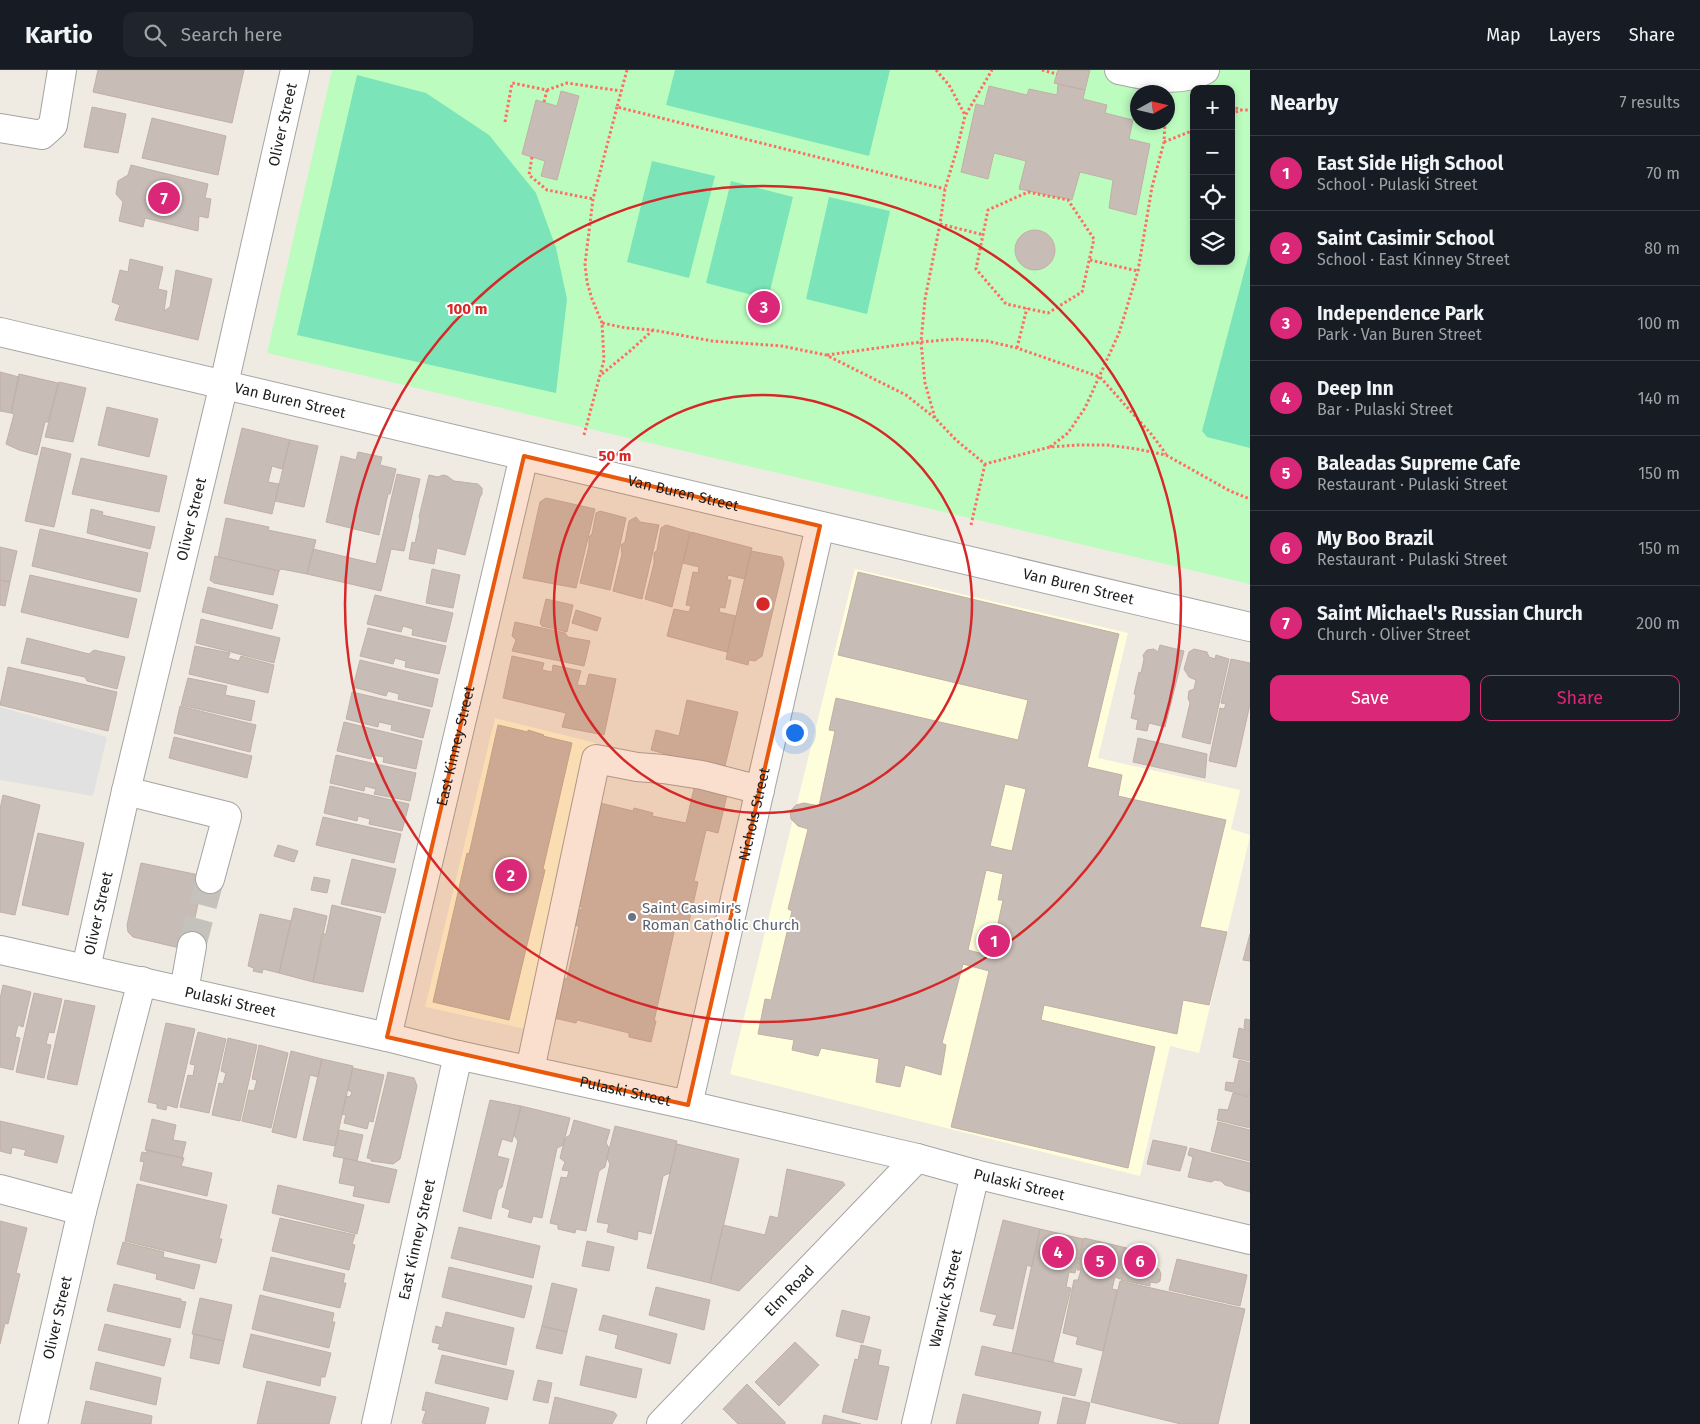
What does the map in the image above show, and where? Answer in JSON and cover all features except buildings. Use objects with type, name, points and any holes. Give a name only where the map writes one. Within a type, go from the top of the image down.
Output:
[{"type":"street","points":[[0,128],[42,135],[53,126],[62,70]]},
{"type":"street","name":"Oliver Street","points":[[86,968],[126,791],[224,384],[294,70]]},
{"type":"street","points":[[1119,70],[1145,76],[1170,78],[1200,73],[1205,70]]},
{"type":"street","name":"Van Buren Street","points":[[0,332],[1250,627]]},
{"type":"street","name":"East Kinney Street","points":[[388,1037],[524,456]]},
{"type":"street","name":"Nichols Street","points":[[688,1105],[820,526]]},
{"type":"street","points":[[530,1070],[596,759],[637,767],[702,775],[760,790]]},
{"type":"street","points":[[126,791],[227,816],[210,879]]},
{"type":"street","points":[[184,991],[192,946]]},
{"type":"street","name":"Pulaski Street","points":[[0,950],[917,1158],[975,1174],[1250,1240]]},
{"type":"street","name":"Oliver Street","points":[[33,1424],[82,1211],[142,981]]},
{"type":"street","name":"East Kinney Street","points":[[376,1424],[458,1055]]},
{"type":"street","name":"Elm Road","points":[[661,1424],[917,1158]]},
{"type":"street","name":"Warwick Street","points":[[916,1424],[975,1174]]},
{"type":"street","points":[[0,1189],[82,1211]]},
{"type":"path","points":[[584,436],[604,360],[602,323],[587,282],[585,264],[594,199],[627,70]]},
{"type":"path","points":[[936,70],[950,86],[966,116]]},
{"type":"path","points":[[935,418],[925,383],[921,342],[925,299],[945,189],[966,116],[992,70]]},
{"type":"path","points":[[1042,70],[1055,72]]},
{"type":"path","points":[[505,122],[512,83],[547,90],[567,84],[621,91]]},
{"type":"path","points":[[544,102],[547,90]]},
{"type":"path","points":[[617,107],[945,189]]},
{"type":"path","points":[[1235,108],[1250,110]]},
{"type":"path","points":[[1235,112],[1241,110]]},
{"type":"path","points":[[1050,447],[1068,433],[1085,408],[1119,333],[1138,271],[1152,187],[1164,142],[1165,130]]},
{"type":"path","points":[[1164,142],[1190,132]]},
{"type":"path","points":[[532,157],[529,175],[547,190],[594,199]]},
{"type":"path","points":[[1028,192],[1068,200],[1094,239],[1082,292],[1048,313],[1006,304],[976,269],[984,235],[988,210],[1028,192]]},
{"type":"path","points":[[940,224],[984,235]]},
{"type":"path","points":[[1090,260],[1138,271]]},
{"type":"path","points":[[1017,348],[1027,308]]},
{"type":"path","points":[[602,323],[712,341],[782,346],[826,355],[906,395],[935,418],[956,440],[985,464]]},
{"type":"path","points":[[601,375],[653,330]]},
{"type":"path","points":[[826,355],[956,339],[987,341],[1017,348],[1100,377],[1152,435],[1166,455]]},
{"type":"path","points":[[985,464],[1050,447],[1106,445],[1136,448],[1166,455],[1230,491],[1250,499]]},
{"type":"path","points":[[971,525],[985,464]]},
{"type":"highlighted area","points":[[524,456],[820,526],[688,1105],[387,1037]]},
{"type":"shaded area","points":[[855,569],[1128,633],[1098,758],[1240,790],[1231,829],[1250,836],[1199,1053],[1170,1046],[1140,1176],[730,1074]]},
{"type":"shaded area","points":[[0,707],[107,737],[93,796],[0,780]]},
{"type":"shaded area","points":[[495,718],[596,743],[530,1030],[425,1007]]},
{"type":"green space","points":[[332,70],[1250,70],[1250,584],[267,353]]},
{"type":"green space","points":[[675,70],[890,70],[869,156],[666,105]]},
{"type":"green space","points":[[357,75],[426,93],[489,135],[536,193],[556,248],[567,299],[556,393],[297,335]]},
{"type":"green space","points":[[652,161],[715,176],[689,278],[627,262]]},
{"type":"green space","points":[[731,181],[793,197],[768,299],[706,283]]},
{"type":"green space","points":[[829,197],[890,211],[867,314],[806,299]]},
{"type":"green space","points":[[1250,250],[1250,448],[1207,437],[1202,431]]},
{"type":"tunnel","points":[[192,946],[210,879]]},
{"type":"place","name":"Saint Michael's Russian Church","points":[[164,198]]},
{"type":"place","name":"Independence Park","points":[[764,307]]},
{"type":"place","name":"Saint Casimir School","points":[[511,875]]},
{"type":"place","name":"Saint Casimir's Roman Catholic Church","points":[[632,917]]},
{"type":"place","name":"East Side High School","points":[[994,941]]},
{"type":"place","name":"Deep Inn","points":[[1058,1252]]},
{"type":"place","name":"Baleadas Supreme Cafe","points":[[1100,1261]]},
{"type":"place","name":"My Boo Brazil","points":[[1140,1261]]}]
